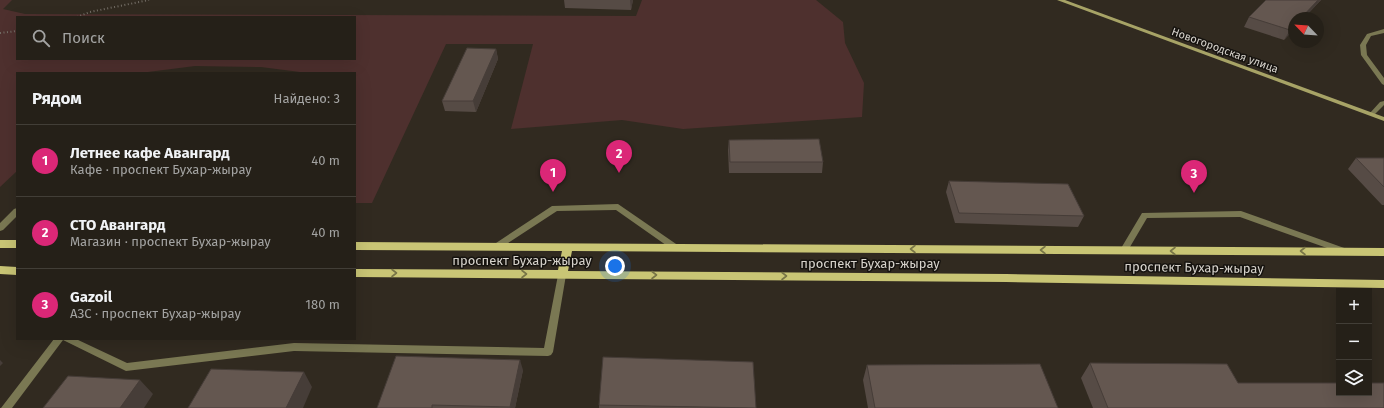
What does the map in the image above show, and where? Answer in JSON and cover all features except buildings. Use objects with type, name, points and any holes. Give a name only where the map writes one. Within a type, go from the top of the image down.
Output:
[{"type":"main road","points":[[0,244],[16,244]]},
{"type":"main road","name":"проспект Бухар-жырау","points":[[356,246],[1384,252]]},
{"type":"main road","points":[[562,275],[568,247]]},
{"type":"main road","points":[[0,270],[16,271]]},
{"type":"main road","name":"проспект Бухар-жырау","points":[[356,273],[998,278],[1384,284]]},
{"type":"street","name":"Новогородская улица","points":[[1060,0],[1384,118]]},
{"type":"lane","points":[[1384,38],[1381,31],[1369,35],[1363,45],[1364,55],[1384,83]]},
{"type":"lane","points":[[1372,114],[1382,103],[1384,103]]},
{"type":"lane","points":[[496,247],[555,208],[618,207],[676,248]]},
{"type":"lane","points":[[0,228],[16,212]]},
{"type":"lane","points":[[1124,250],[1145,215],[1241,214],[1345,252]]},
{"type":"lane","points":[[69,340],[126,367],[294,347],[548,352],[562,275]]},
{"type":"lane","points":[[6,408],[58,340]]},
{"type":"path","points":[[80,16],[90,12],[149,0]]},
{"type":"path","points":[[0,33],[16,31]]},
{"type":"shaded area","points":[[0,0],[12,0],[3,9],[25,14],[636,16],[642,0],[816,0],[843,22],[845,43],[864,83],[862,117],[683,129],[622,120],[511,129],[533,44],[446,44],[372,203],[356,203],[356,72],[300,72],[261,67],[195,66],[148,72],[16,72],[16,172],[0,187]]},
{"type":"place","name":"СТО Авангард","points":[[619,173]]},
{"type":"place","name":"Летнее кафе Авангард","points":[[553,192]]},
{"type":"place","name":"Gazoil","points":[[1194,193]]}]
